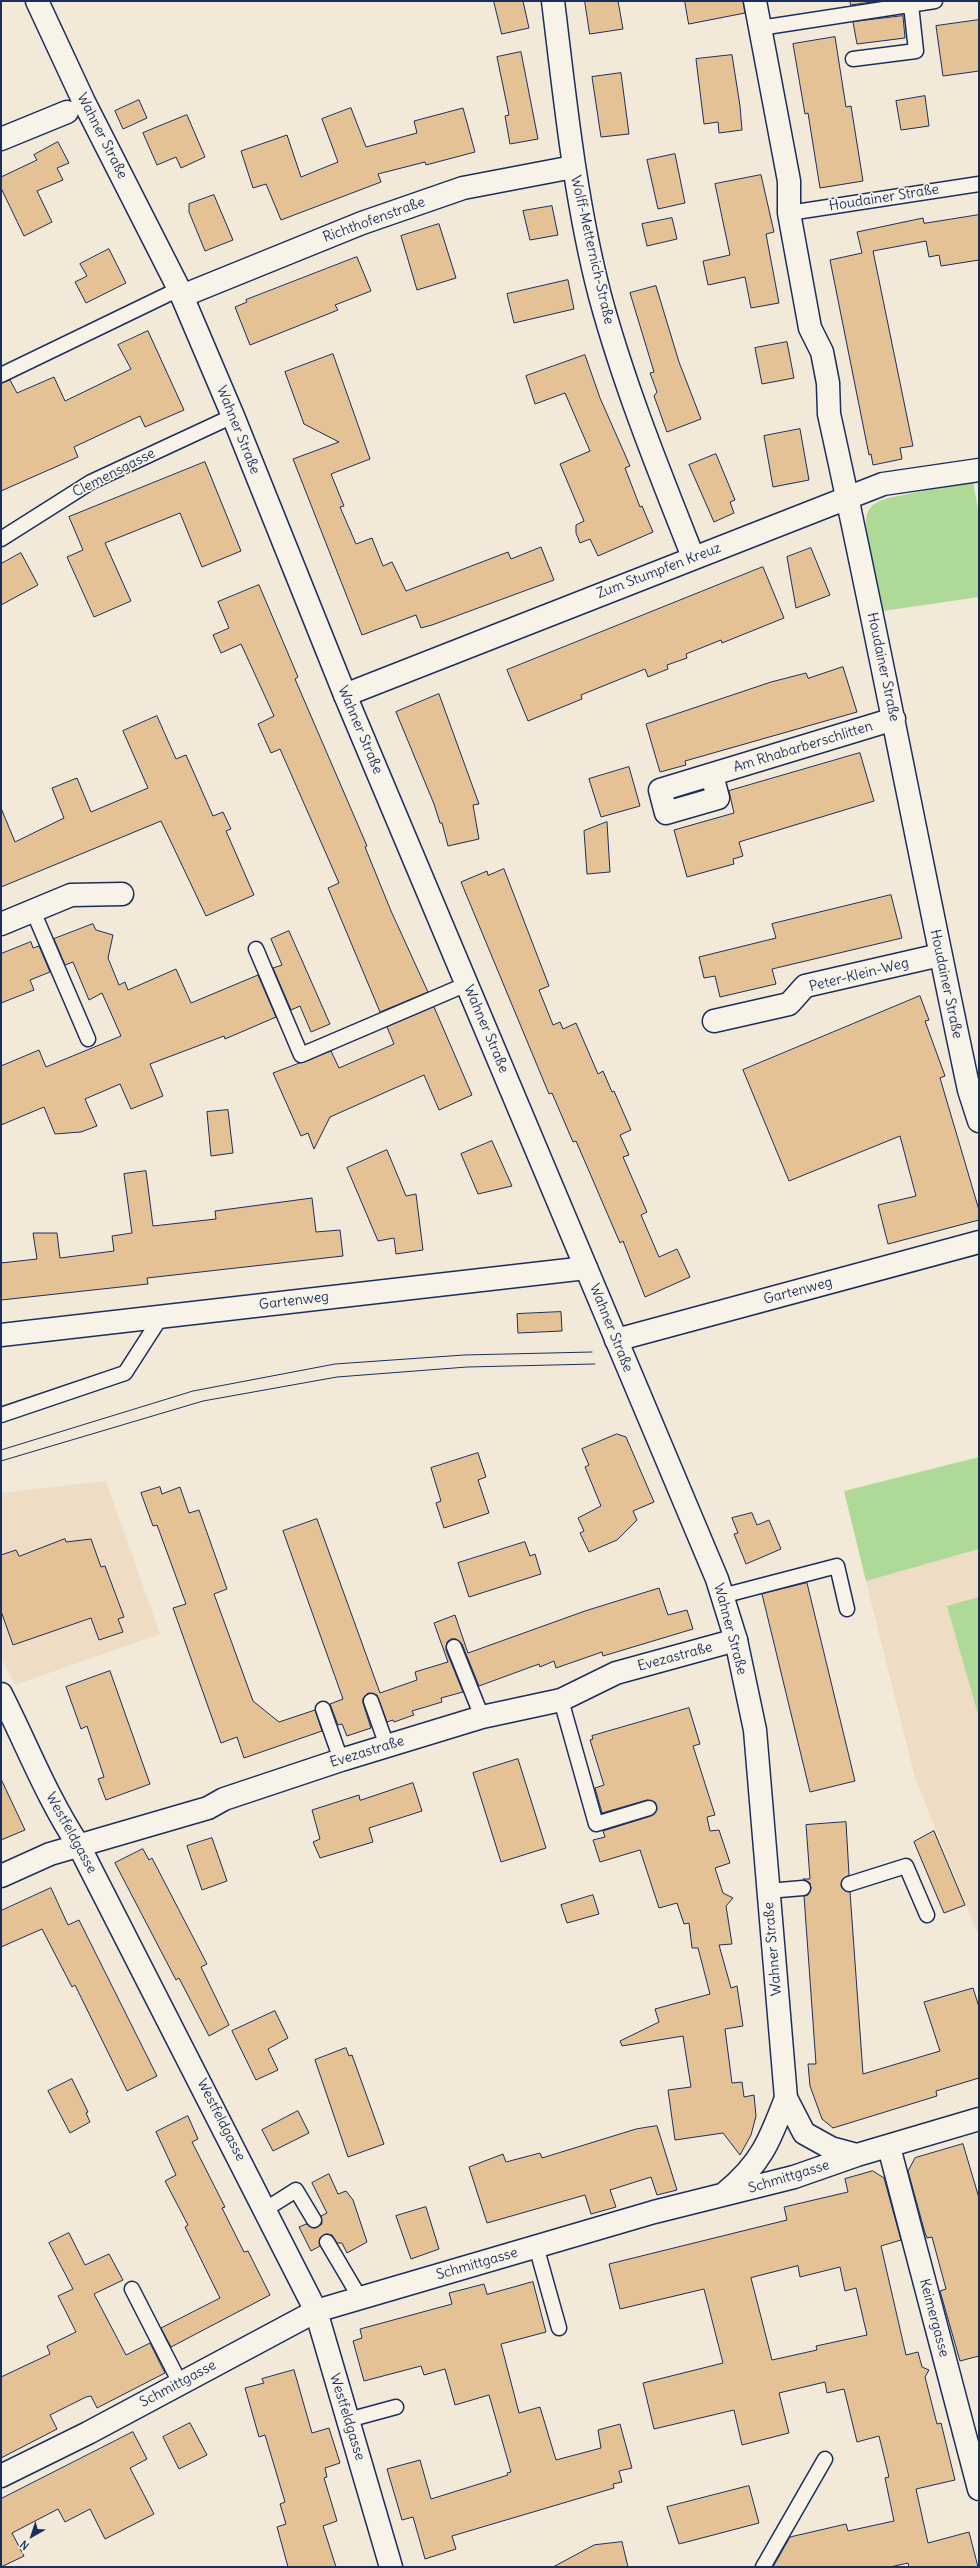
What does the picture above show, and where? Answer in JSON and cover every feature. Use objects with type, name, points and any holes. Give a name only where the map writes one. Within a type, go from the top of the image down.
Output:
[{"type":"street","name":"Wahner Straße","points":[[37,1],[84,102],[180,292],[233,416],[345,695],[722,1596],[736,1640],[754,1730],[786,2098],[804,2132],[831,2148],[857,2155]]},
{"type":"street","name":"Wolff-Metternich-Straße","points":[[553,1],[574,167],[600,295],[639,422],[693,557]]},
{"type":"street","name":"Houdainer Straße","points":[[755,1],[789,181],[789,213],[810,328],[822,352],[828,383],[829,414],[894,719],[940,955],[969,1090],[979,1121]]},
{"type":"street","points":[[1,139],[67,112]]},
{"type":"street","name":"Richthofenstraße","points":[[180,292],[463,188],[574,167]]},
{"type":"street","name":"Zum Stumpfen Kreuz","points":[[345,695],[693,557],[883,484],[979,470]]},
{"type":"street","name":"Am Rhabarberschlitten","points":[[712,775],[894,719]]},
{"type":"street","points":[[1,924],[71,895],[122,894]]},
{"type":"street","name":"Peter-Klein-Weg","points":[[714,1021],[789,1004],[805,986],[940,955]]},
{"type":"street","name":"Gartenweg","points":[[616,1340],[979,1242]]},
{"type":"street","name":"Gartenweg","points":[[1,1335],[586,1268]]},
{"type":"street","name":"Evezastraße","points":[[1,1876],[50,1854],[208,1808],[224,1799],[341,1760],[482,1717],[561,1700],[616,1673],[736,1640]]},
{"type":"street","name":"Westfeldgasse","points":[[1,1694],[59,1816],[79,1846],[266,2209],[316,2311],[391,2567]]},
{"type":"street","name":"Wahner Straße","points":[[720,2196],[745,2177],[769,2142],[786,2098]]},
{"type":"street","name":"Schmittgasse","points":[[1,2476],[316,2311],[654,2212],[794,2177],[857,2155],[889,2147],[979,2119]]},
{"type":"street","name":"Keimergasse","points":[[889,2147],[979,2489]]},
{"type":"lane","points":[[760,28],[935,1]]},
{"type":"lane","points":[[853,59],[916,51],[911,5]]},
{"type":"lane","name":"Houdainer Straße","points":[[789,213],[979,184]]},
{"type":"lane","points":[[1,375],[180,292]]},
{"type":"lane","name":"Clemensgasse","points":[[1,539],[91,482],[233,416]]},
{"type":"lane","points":[[33,911],[88,1039]]},
{"type":"lane","points":[[256,949],[301,1055],[467,984]]},
{"type":"lane","points":[[1,1415],[125,1373],[161,1317]]},
{"type":"lane","points":[[722,1596],[837,1566],[847,1609]]},
{"type":"lane","points":[[454,1646],[482,1717]]},
{"type":"lane","points":[[561,1700],[596,1824],[649,1808]]},
{"type":"lane","points":[[371,1701],[387,1746]]},
{"type":"lane","points":[[323,1709],[341,1760]]},
{"type":"lane","points":[[849,1884],[906,1866],[927,1914]]},
{"type":"lane","points":[[768,1891],[803,1888]]},
{"type":"lane","points":[[266,2209],[296,2190],[314,2220]]},
{"type":"lane","points":[[327,2242],[360,2298]]},
{"type":"lane","points":[[536,2246],[559,2328]]},
{"type":"lane","points":[[132,2289],[180,2383]]},
{"type":"lane","points":[[348,2420],[396,2406]]},
{"type":"lane","points":[[763,2567],[825,2459]]},
{"type":"shaded area","points":[[106,1481],[160,1634],[15,1685],[1,1658],[1,1493]]},
{"type":"shaded area","points":[[979,1549],[979,1937],[915,1778],[866,1581]]},
{"type":"green space","points":[[973,481],[979,515],[979,597],[883,611],[867,532],[866,521],[870,508],[878,502],[888,498]]},
{"type":"green space","points":[[979,1457],[979,1549],[866,1581],[844,1491]]},
{"type":"green space","points":[[979,1597],[979,1714],[978,1714],[947,1606]]},
{"type":"building","points":[[494,1],[523,1],[529,28],[502,34]]},
{"type":"building","points":[[585,1],[618,1],[623,29],[590,34]]},
{"type":"building","points":[[685,1],[743,1],[745,13],[689,24]]},
{"type":"building","points":[[850,1],[879,1],[851,5]]},
{"type":"building","points":[[903,16],[905,38],[857,44],[853,22]]},
{"type":"building","points":[[979,20],[979,71],[943,76],[936,26]]},
{"type":"building","points":[[835,37],[846,107],[851,106],[863,181],[820,188],[808,113],[805,114],[793,44]]},
{"type":"building","points":[[521,52],[538,139],[510,144],[505,116],[509,115],[497,57]]},
{"type":"building","points":[[732,55],[742,130],[719,133],[718,122],[704,124],[696,59]]},
{"type":"building","points":[[621,73],[629,134],[601,137],[592,77]]},
{"type":"building","points":[[925,96],[929,126],[901,130],[896,101]]},
{"type":"building","points":[[139,100],[147,118],[123,129],[115,111]]},
{"type":"building","points":[[351,108],[366,147],[417,133],[414,121],[463,108],[475,152],[426,165],[425,162],[378,174],[381,182],[281,220],[266,184],[253,188],[241,151],[287,135],[301,177],[338,162],[322,119]]},
{"type":"building","points":[[187,115],[205,157],[181,168],[176,157],[157,165],[143,133]]},
{"type":"building","points":[[58,142],[69,163],[57,168],[63,180],[37,191],[52,222],[24,236],[1,188],[1,177],[37,160],[34,155]]},
{"type":"building","points":[[675,154],[685,203],[658,209],[647,160]]},
{"type":"building","points":[[761,175],[774,232],[766,234],[779,303],[751,308],[745,277],[708,285],[703,261],[730,255],[715,184]]},
{"type":"building","points":[[214,195],[233,240],[205,251],[189,212],[189,204]]},
{"type":"building","points":[[552,206],[558,235],[530,240],[523,211]]},
{"type":"building","points":[[979,215],[979,260],[941,266],[939,255],[929,257],[926,241],[873,251],[913,446],[900,448],[902,459],[873,465],[871,454],[869,455],[830,260],[862,253],[857,232],[923,218],[924,223]]},
{"type":"building","points":[[672,218],[677,239],[647,246],[642,224]]},
{"type":"building","points":[[439,224],[456,278],[417,290],[401,236]]},
{"type":"building","points":[[109,249],[126,283],[86,303],[75,282],[87,276],[80,264]]},
{"type":"building","points":[[357,257],[371,291],[335,305],[338,310],[250,345],[235,307],[247,302],[246,300]]},
{"type":"building","points":[[568,280],[574,309],[514,323],[507,294]]},
{"type":"building","points":[[656,286],[679,362],[701,419],[667,432],[654,396],[657,392],[650,373],[654,372],[630,293]]},
{"type":"building","points":[[148,331],[184,410],[145,427],[140,416],[74,447],[78,457],[1,491],[1,383],[10,380],[17,393],[54,377],[65,401],[131,369],[118,345]]},
{"type":"building","points":[[787,342],[794,378],[762,384],[755,348]]},
{"type":"building","points":[[333,354],[370,459],[331,474],[344,506],[340,507],[356,544],[372,538],[383,566],[392,562],[406,591],[508,552],[511,559],[541,547],[554,580],[432,625],[421,628],[416,615],[362,635],[293,459],[339,442],[304,424],[285,372]]},
{"type":"building","points":[[585,355],[600,398],[630,466],[625,468],[640,507],[642,506],[653,532],[598,556],[590,539],[580,543],[576,533],[576,525],[584,521],[560,464],[590,451],[565,393],[535,404],[526,376]]},
{"type":"building","points":[[800,429],[809,480],[773,487],[764,436]]},
{"type":"building","points":[[716,454],[735,500],[730,502],[734,513],[714,522],[689,465]]},
{"type":"building","points":[[205,462],[241,551],[202,567],[180,513],[105,543],[131,601],[94,617],[67,557],[83,550],[69,517]]},
{"type":"building","points":[[811,548],[830,595],[796,608],[787,557]]},
{"type":"building","points":[[21,553],[38,585],[1,605],[1,564]]},
{"type":"building","points":[[763,567],[784,618],[722,643],[721,640],[686,654],[687,658],[667,665],[668,669],[648,677],[645,669],[581,695],[582,699],[528,721],[507,670]]},
{"type":"building","points":[[259,585],[298,677],[295,679],[367,846],[365,847],[391,911],[428,992],[380,1012],[328,888],[339,883],[280,749],[271,753],[258,724],[274,716],[241,644],[221,653],[213,635],[229,628],[218,602]]},
{"type":"building","points":[[843,667],[857,712],[685,761],[686,765],[660,772],[646,724],[771,682],[806,673],[808,678]]},
{"type":"building","points":[[439,694],[479,804],[473,805],[479,839],[448,846],[442,823],[440,823],[434,804],[396,712]]},
{"type":"building","points":[[157,716],[176,759],[186,755],[213,816],[223,812],[231,829],[226,831],[254,895],[206,916],[161,821],[1,887],[1,808],[15,842],[64,818],[52,788],[77,778],[91,812],[148,788],[123,731]]},
{"type":"building","points":[[860,753],[874,801],[739,842],[743,856],[733,859],[734,864],[687,877],[674,830],[734,813],[729,791]]},
{"type":"building","points":[[629,767],[640,806],[601,817],[589,779]]},
{"type":"building","points":[[607,822],[610,872],[587,874],[584,831]]},
{"type":"building","points":[[504,869],[549,986],[539,990],[553,1025],[560,1022],[563,1029],[576,1023],[598,1074],[603,1071],[612,1092],[614,1091],[631,1130],[620,1135],[629,1155],[623,1157],[647,1212],[641,1215],[659,1257],[677,1249],[690,1277],[645,1297],[623,1241],[620,1243],[576,1141],[573,1142],[552,1093],[549,1094],[461,882],[487,871],[488,875]]},
{"type":"building","points":[[891,895],[902,938],[772,969],[776,984],[720,997],[715,976],[704,978],[699,957],[776,938],[772,924]]},
{"type":"building","points":[[93,924],[96,930],[113,935],[108,958],[119,985],[125,982],[128,990],[176,969],[191,1003],[258,975],[276,1017],[225,1039],[224,1036],[150,1064],[163,1096],[131,1109],[120,1084],[85,1099],[97,1126],[81,1132],[55,1134],[44,1107],[1,1125],[1,1066],[39,1050],[46,1067],[121,1036],[102,993],[89,1000],[73,962],[65,965],[54,939]]},
{"type":"building","points":[[289,931],[330,1024],[311,1032],[300,1006],[291,1010],[273,968],[282,965],[271,939]]},
{"type":"building","points":[[31,942],[33,948],[39,946],[50,972],[30,980],[34,990],[1,1003],[1,954]]},
{"type":"building","points":[[920,996],[929,1020],[925,1021],[945,1076],[940,1078],[979,1210],[979,1220],[888,1244],[878,1205],[916,1196],[900,1136],[789,1181],[743,1070]]},
{"type":"building","points":[[434,1007],[472,1095],[439,1110],[424,1075],[330,1117],[314,1149],[308,1133],[301,1136],[273,1073],[331,1051],[339,1068],[394,1044],[387,1027]]},
{"type":"building","points":[[228,1110],[233,1153],[211,1156],[207,1112]]},
{"type":"building","points":[[492,1141],[512,1186],[478,1194],[461,1154]]},
{"type":"building","points":[[387,1150],[406,1196],[416,1194],[423,1250],[396,1254],[394,1238],[378,1241],[347,1168]]},
{"type":"building","points":[[146,1171],[153,1226],[216,1219],[215,1211],[312,1198],[316,1232],[340,1230],[343,1256],[147,1278],[148,1284],[1,1300],[1,1263],[37,1259],[33,1233],[57,1233],[60,1258],[114,1251],[112,1236],[132,1233],[124,1174]]},
{"type":"building","points":[[561,1312],[562,1331],[518,1333],[517,1314]]},
{"type":"building","points":[[617,1434],[626,1437],[654,1502],[633,1511],[637,1520],[617,1540],[589,1552],[580,1533],[584,1531],[578,1518],[601,1506],[585,1467],[589,1465],[582,1449]]},
{"type":"building","points":[[478,1453],[486,1477],[478,1480],[489,1513],[444,1528],[436,1503],[441,1501],[431,1468]]},
{"type":"building","points":[[160,1487],[162,1494],[180,1487],[189,1513],[199,1510],[227,1589],[214,1594],[253,1701],[279,1722],[315,1710],[322,1731],[244,1758],[237,1737],[221,1743],[173,1608],[186,1604],[157,1525],[153,1526],[141,1493]]},
{"type":"building","points":[[752,1513],[757,1525],[769,1520],[781,1549],[746,1564],[734,1534],[738,1533],[732,1518]]},
{"type":"building","points":[[317,1519],[380,1693],[417,1680],[415,1672],[448,1662],[434,1623],[455,1615],[468,1653],[585,1611],[659,1588],[668,1615],[687,1610],[693,1629],[603,1656],[602,1652],[556,1668],[554,1661],[540,1667],[539,1664],[479,1686],[462,1644],[456,1639],[451,1639],[447,1642],[446,1650],[463,1692],[441,1698],[442,1702],[412,1711],[414,1715],[394,1722],[393,1720],[387,1722],[377,1695],[368,1693],[363,1699],[363,1703],[371,1728],[347,1736],[342,1724],[338,1725],[330,1704],[343,1699],[283,1531]]},
{"type":"building","points":[[65,1539],[66,1542],[91,1539],[101,1567],[105,1566],[124,1617],[118,1619],[123,1632],[99,1640],[91,1618],[13,1645],[1,1611],[1,1555],[16,1550],[19,1556]]},
{"type":"building","points":[[525,1542],[530,1556],[535,1554],[541,1574],[469,1597],[458,1563]]},
{"type":"building","points":[[807,1583],[855,1781],[810,1792],[762,1594]]},
{"type":"building","points":[[110,1671],[150,1784],[106,1800],[98,1779],[104,1777],[87,1726],[81,1729],[66,1687]]},
{"type":"building","points":[[689,1708],[700,1744],[693,1746],[715,1815],[707,1817],[710,1831],[719,1830],[730,1863],[715,1868],[723,1893],[733,1898],[726,1906],[732,1944],[719,1945],[731,1988],[737,1986],[743,2026],[725,2029],[732,2083],[742,2082],[744,2097],[754,2095],[756,2116],[751,2135],[740,2155],[723,2133],[675,2140],[668,2090],[691,2087],[683,2036],[622,2046],[620,2041],[659,2022],[655,2009],[710,1994],[698,1948],[692,1948],[689,1923],[684,1924],[677,1903],[659,1908],[640,1850],[600,1862],[593,1840],[605,1837],[603,1831],[651,1816],[657,1810],[655,1802],[647,1800],[602,1813],[595,1788],[604,1785],[590,1740],[593,1739],[592,1736]]},
{"type":"building","points":[[518,1759],[546,1848],[501,1862],[473,1773]]},
{"type":"building","points":[[1,1779],[25,1830],[1,1840]]},
{"type":"building","points":[[413,1783],[422,1811],[369,1828],[373,1842],[320,1858],[313,1842],[320,1839],[312,1810],[359,1795],[360,1800]]},
{"type":"building","points":[[846,1822],[849,1875],[843,1879],[841,1886],[844,1890],[850,1892],[863,2074],[940,2051],[924,2002],[973,1988],[979,2007],[979,2078],[936,2091],[937,2096],[833,2128],[822,2119],[810,2086],[808,2064],[816,2064],[804,1896],[808,1895],[811,1888],[810,1883],[803,1879],[810,1879],[806,1825]]},
{"type":"building","points":[[934,1831],[965,1905],[944,1913],[914,1842]]},
{"type":"building","points":[[212,1838],[227,1881],[202,1890],[187,1846]]},
{"type":"building","points":[[143,1849],[149,1860],[152,1858],[207,1964],[201,1967],[229,2025],[209,2036],[179,1978],[176,1980],[115,1863]]},
{"type":"building","points":[[51,1888],[68,1925],[79,1920],[157,2076],[127,2091],[75,1985],[72,1987],[42,1929],[1,1947],[1,1911]]},
{"type":"building","points":[[593,1895],[599,1914],[567,1923],[561,1905]]},
{"type":"building","points":[[275,2011],[288,2038],[268,2049],[278,2070],[256,2080],[232,2031]]},
{"type":"building","points":[[346,2048],[349,2056],[352,2055],[384,2144],[348,2157],[315,2060]]},
{"type":"building","points":[[72,2079],[88,2112],[86,2113],[90,2122],[70,2133],[48,2091]]},
{"type":"building","points":[[298,2111],[309,2133],[273,2151],[262,2130]]},
{"type":"building","points":[[188,2116],[198,2139],[192,2142],[225,2207],[222,2208],[244,2252],[248,2251],[270,2295],[171,2347],[161,2328],[220,2298],[185,2227],[188,2225],[165,2181],[176,2175],[156,2132]]},
{"type":"building","points":[[657,2126],[677,2190],[657,2195],[651,2177],[610,2190],[616,2207],[591,2214],[585,2195],[487,2223],[469,2167],[503,2154],[506,2162],[540,2153],[542,2158],[636,2129]]},
{"type":"building","points":[[963,2144],[979,2198],[979,2356],[960,2361],[940,2291],[946,2289],[932,2237],[927,2238],[925,2233],[908,2171],[915,2158]]},
{"type":"building","points":[[873,2171],[884,2178],[901,2240],[881,2246],[906,2355],[918,2352],[922,2367],[929,2370],[925,2377],[937,2424],[941,2423],[955,2480],[916,2489],[928,2543],[969,2532],[978,2567],[909,2567],[908,2563],[890,2567],[773,2567],[790,2537],[846,2524],[848,2531],[894,2521],[885,2478],[889,2477],[879,2436],[857,2442],[844,2389],[827,2393],[825,2382],[779,2393],[789,2433],[742,2445],[734,2410],[654,2429],[643,2383],[723,2363],[704,2289],[620,2309],[609,2264],[787,2220],[784,2207],[848,2192],[845,2179]],"holes":[[[798,2266],[800,2277],[840,2267],[845,2291],[856,2288],[867,2335],[816,2346],[817,2350],[772,2360],[751,2278]]]},
{"type":"building","points":[[329,2174],[338,2194],[346,2191],[353,2200],[367,2242],[347,2253],[342,2243],[337,2243],[332,2235],[327,2234],[320,2238],[320,2246],[311,2251],[299,2227],[306,2224],[315,2228],[322,2224],[321,2216],[327,2213],[312,2183]]},
{"type":"building","points":[[426,2207],[439,2249],[411,2259],[396,2216]]},
{"type":"building","points":[[69,2233],[85,2265],[109,2254],[123,2280],[94,2294],[126,2355],[150,2343],[165,2373],[97,2408],[91,2396],[50,2415],[57,2429],[1,2458],[1,2377],[50,2354],[47,2346],[76,2332],[58,2296],[73,2289],[49,2243]]},
{"type":"building","points":[[533,2282],[546,2332],[501,2344],[519,2413],[540,2407],[556,2460],[601,2448],[598,2430],[620,2424],[632,2468],[619,2471],[622,2482],[613,2484],[614,2488],[452,2536],[456,2549],[425,2559],[413,2517],[402,2520],[387,2469],[420,2460],[431,2499],[508,2475],[507,2473],[511,2472],[489,2395],[455,2405],[445,2369],[424,2375],[421,2366],[364,2381],[353,2341],[362,2338],[360,2329],[452,2304],[449,2293],[484,2284],[487,2294]]},
{"type":"building","points":[[294,2370],[312,2433],[329,2428],[340,2463],[325,2468],[327,2477],[324,2478],[337,2521],[323,2526],[336,2567],[288,2567],[277,2527],[286,2524],[280,2504],[285,2502],[265,2435],[259,2437],[245,2388],[264,2383],[262,2379]]},
{"type":"building","points":[[190,2423],[207,2455],[179,2469],[163,2437]]},
{"type":"building","points":[[133,2432],[147,2459],[130,2468],[154,2514],[105,2539],[90,2509],[65,2522],[58,2509],[12,2533],[24,2556],[1,2567],[1,2499]]},
{"type":"building","points":[[749,2486],[759,2523],[679,2544],[667,2507]]},
{"type":"building","points":[[622,2542],[628,2567],[553,2567],[594,2545]]},
{"type":"tram line","points":[[1,1450],[193,1391],[335,1364],[464,1355],[592,1352]]},
{"type":"tram line","points":[[1,1461],[203,1401],[337,1377],[467,1367],[595,1364]]}]
